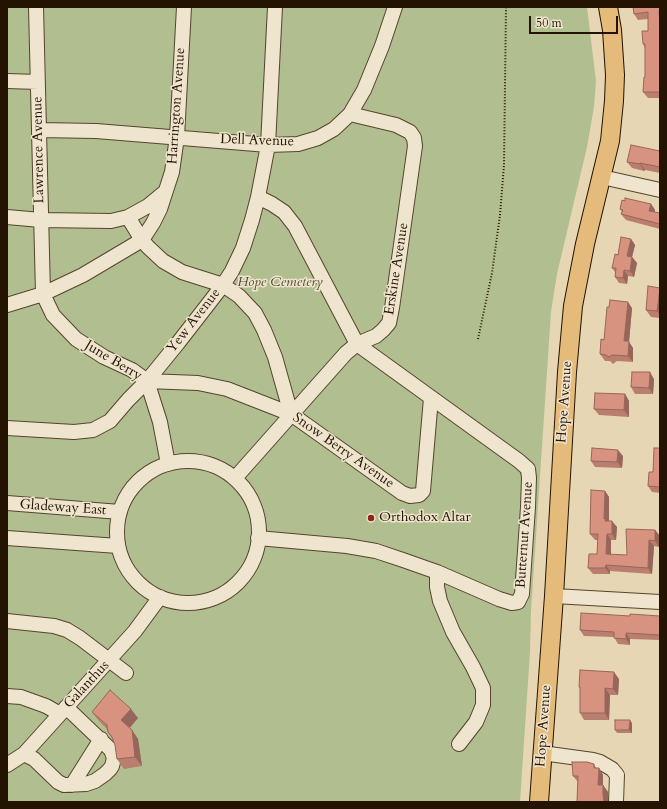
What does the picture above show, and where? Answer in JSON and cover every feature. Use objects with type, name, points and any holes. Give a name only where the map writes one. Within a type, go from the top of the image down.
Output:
[{"type":"main road","name":"Hope Avenue","points":[[539,802],[554,596],[567,372],[573,306],[585,244],[610,141],[614,101],[615,75],[612,30],[608,7]]},
{"type":"street","name":"Lawrence Avenue","points":[[36,7],[43,294]]},
{"type":"street","name":"Harrington Avenue","points":[[7,305],[43,294],[83,275],[142,240],[152,224],[160,209],[172,172],[176,137],[184,7]]},
{"type":"street","name":"Yew Avenue","points":[[7,428],[74,432],[93,430],[110,422],[128,400],[147,381],[223,285],[232,271],[243,248],[252,220],[268,144],[275,7]]},
{"type":"street","name":"Dell Avenue","points":[[39,130],[96,131],[268,144],[298,144],[318,138],[334,129],[350,114],[364,90],[382,46],[395,7]]},
{"type":"street","points":[[7,81],[38,82]]},
{"type":"street","name":"Erskine Avenue","points":[[236,477],[346,353],[357,344],[380,333],[389,323],[415,146],[414,138],[410,132],[396,125],[350,114]]},
{"type":"street","points":[[602,177],[660,190]]},
{"type":"street","points":[[7,217],[41,220],[111,221],[128,217],[148,206],[166,192]]},
{"type":"street","name":"Butternut Avenue","points":[[258,197],[284,212],[295,226],[357,344],[520,461],[528,469],[529,478],[522,594],[518,602],[512,603],[498,599],[437,572],[376,551],[348,546],[258,538]]},
{"type":"street","points":[[128,217],[142,240],[163,261],[182,272],[223,285],[239,296],[255,313],[275,357],[291,414]]},
{"type":"street","name":"June Berry","points":[[43,294],[53,315],[76,339],[104,357],[132,370],[147,381],[160,422],[168,464]]},
{"type":"street","name":"Snow Berry Avenue","points":[[147,381],[198,383],[227,389],[291,414],[402,493],[410,496],[419,495],[423,491],[431,398]]},
{"type":"street","points":[[188,462],[199,463],[224,470],[236,477],[252,502],[256,512],[259,529],[255,555],[244,576],[229,591],[211,600],[194,603],[178,602],[160,597],[146,588],[125,562],[118,546],[116,520],[124,501],[135,485],[152,472],[168,464],[188,462]]},
{"type":"street","name":"Gladeway East","points":[[7,504],[120,512]]},
{"type":"street","points":[[7,538],[118,546]]},
{"type":"street","points":[[437,572],[437,587],[440,601],[453,632],[483,688],[483,705],[476,722],[459,744]]},
{"type":"street","points":[[554,596],[660,602]]},
{"type":"street","name":"Galanthus","points":[[7,765],[24,754],[110,660],[160,597]]},
{"type":"street","points":[[7,621],[61,627],[80,638],[126,672]]},
{"type":"street","points":[[7,696],[21,697],[46,706],[63,710],[101,739],[109,747],[114,758],[112,766],[105,774],[95,781],[86,784],[64,785],[58,782],[34,759],[24,754]]},
{"type":"street","points":[[72,785],[101,739]]},
{"type":"street","points":[[542,753],[593,760],[612,768],[617,775],[616,802]]},
{"type":"path","points":[[478,339],[492,273],[500,215],[504,165],[506,7]]},
{"type":"green space","name":"Hope Cemetery","points":[[7,7],[587,7],[596,81],[594,107],[587,147],[557,274],[551,312],[520,802],[7,802]]},
{"type":"building","points":[[633,7],[660,7],[660,92],[643,92],[645,77],[645,44],[643,44],[642,31],[648,31],[648,12],[634,14]]},
{"type":"building","points":[[631,145],[660,151],[660,167],[627,162]]},
{"type":"building","points":[[625,198],[651,204],[649,211],[660,213],[660,224],[621,214],[623,210],[620,209],[622,200],[625,201]]},
{"type":"building","points":[[621,237],[631,239],[627,256],[632,257],[630,271],[624,270],[623,278],[615,277],[616,268],[612,268],[615,254],[618,255]]},
{"type":"building","points":[[648,286],[660,288],[657,311],[646,310]]},
{"type":"building","points":[[610,300],[628,302],[624,341],[629,341],[628,356],[612,355],[609,357],[600,354],[601,339],[604,340],[607,307],[609,307]]},
{"type":"building","points":[[632,372],[650,372],[649,388],[631,387]]},
{"type":"building","points":[[595,393],[625,394],[624,410],[594,409]]},
{"type":"building","points":[[592,448],[618,450],[617,462],[591,461]]},
{"type":"building","points":[[654,448],[660,448],[660,487],[648,486],[649,472],[653,472]]},
{"type":"building","points":[[591,490],[605,491],[604,519],[606,519],[605,521],[612,521],[612,534],[607,534],[606,554],[627,555],[626,529],[655,530],[655,541],[649,540],[648,568],[606,565],[605,568],[588,568],[589,554],[597,554],[598,534],[590,534]]},
{"type":"building","points":[[581,613],[660,616],[660,635],[626,633],[626,639],[614,638],[614,632],[580,630]]},
{"type":"building","points":[[580,670],[614,672],[613,689],[605,688],[605,713],[580,713]]},
{"type":"building","points":[[110,690],[131,709],[121,720],[132,730],[135,757],[117,759],[115,745],[108,732],[107,725],[92,712]]},
{"type":"building","points":[[615,720],[630,720],[629,730],[615,730]]},
{"type":"building","points":[[572,762],[587,762],[594,764],[594,768],[599,768],[598,785],[603,785],[604,802],[577,802],[578,776],[573,776]]},
{"type":"place","name":"Orthodox Altar","points":[[371,518]]}]
